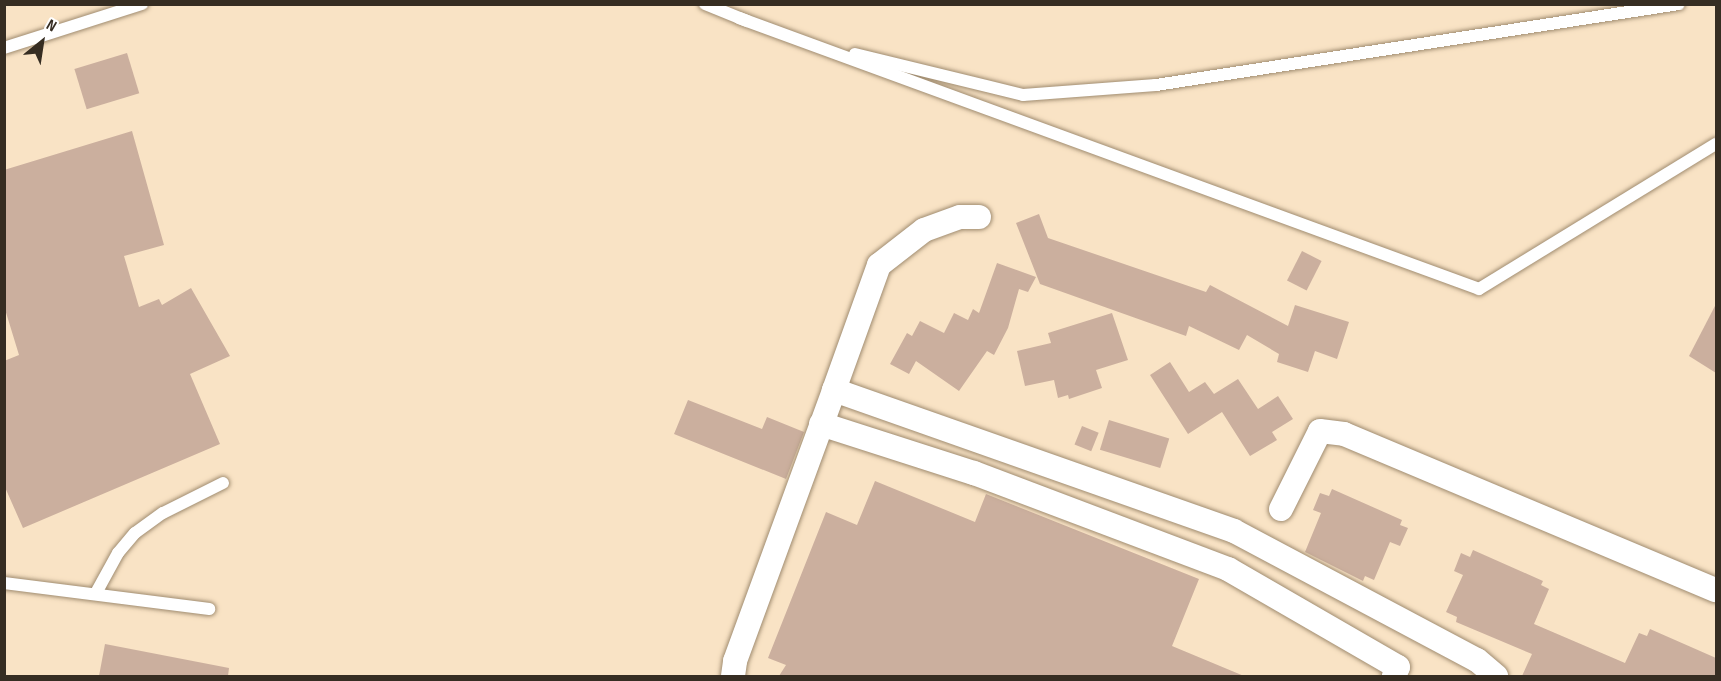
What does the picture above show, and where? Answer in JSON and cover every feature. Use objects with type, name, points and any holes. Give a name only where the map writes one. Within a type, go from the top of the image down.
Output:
[{"type":"street","points":[[733,676],[735,661],[879,266],[924,230],[960,217],[978,218]]},
{"type":"street","points":[[834,390],[1234,531],[1477,660],[1496,676]]},
{"type":"street","points":[[821,424],[974,473],[1228,569],[1398,667],[1394,676]]},
{"type":"street","points":[[1281,509],[1320,431],[1344,434],[1716,590]]},
{"type":"lane","points":[[4,48],[142,4]]},
{"type":"lane","points":[[705,4],[1479,289],[1716,144]]},
{"type":"lane","points":[[739,18],[904,69],[1023,95],[1156,85],[1679,4]]},
{"type":"lane","points":[[96,593],[111,563],[135,533],[163,513],[223,483]]},
{"type":"lane","points":[[4,583],[209,609]]},
{"type":"building","points":[[127,53],[139,93],[87,109],[74,69]]},
{"type":"building","points":[[132,131],[164,245],[124,256],[139,307],[159,299],[162,305],[191,288],[230,356],[190,374],[220,444],[23,528],[4,485],[4,361],[19,355],[4,306],[4,170]]},
{"type":"building","points":[[1039,214],[1048,238],[1206,292],[1210,285],[1288,326],[1295,305],[1349,322],[1337,359],[1315,351],[1308,372],[1277,362],[1279,354],[1247,335],[1239,350],[1189,326],[1186,336],[1040,284],[1016,223]]},
{"type":"building","points":[[1302,251],[1322,261],[1307,290],[1287,280]]},
{"type":"building","points":[[997,263],[1036,277],[1028,292],[1019,289],[1008,328],[994,355],[987,351],[959,391],[916,361],[909,374],[890,364],[907,333],[912,336],[920,321],[944,333],[954,313],[968,320],[973,309],[979,313]]},
{"type":"building","points":[[1716,304],[1716,373],[1689,356]]},
{"type":"building","points":[[1112,313],[1128,360],[1096,370],[1102,388],[1069,399],[1068,395],[1058,398],[1054,380],[1025,386],[1017,351],[1051,343],[1048,333]]},
{"type":"building","points":[[1170,362],[1189,392],[1205,382],[1214,394],[1238,379],[1258,409],[1278,396],[1293,419],[1272,432],[1277,440],[1250,456],[1222,412],[1188,434],[1150,375]]},
{"type":"building","points":[[688,400],[762,429],[767,417],[804,432],[786,479],[674,434]]},
{"type":"building","points":[[1109,420],[1169,438],[1160,468],[1100,450]]},
{"type":"building","points":[[1082,426],[1099,433],[1091,451],[1075,445]]},
{"type":"building","points":[[875,481],[975,522],[986,494],[1199,579],[1172,646],[1244,676],[779,676],[786,665],[768,658],[826,512],[857,525]]},
{"type":"building","points":[[1332,489],[1402,520],[1400,525],[1408,528],[1400,546],[1390,542],[1374,580],[1365,576],[1363,581],[1305,552],[1321,513],[1313,510],[1320,493],[1329,496]]},
{"type":"building","points":[[1473,550],[1543,581],[1541,585],[1549,589],[1534,624],[1625,663],[1639,633],[1647,636],[1650,629],[1716,658],[1716,676],[1522,676],[1532,654],[1456,622],[1457,617],[1446,612],[1463,575],[1454,571],[1461,553],[1470,557]]},
{"type":"building","points":[[105,644],[229,668],[228,676],[99,676]]}]
